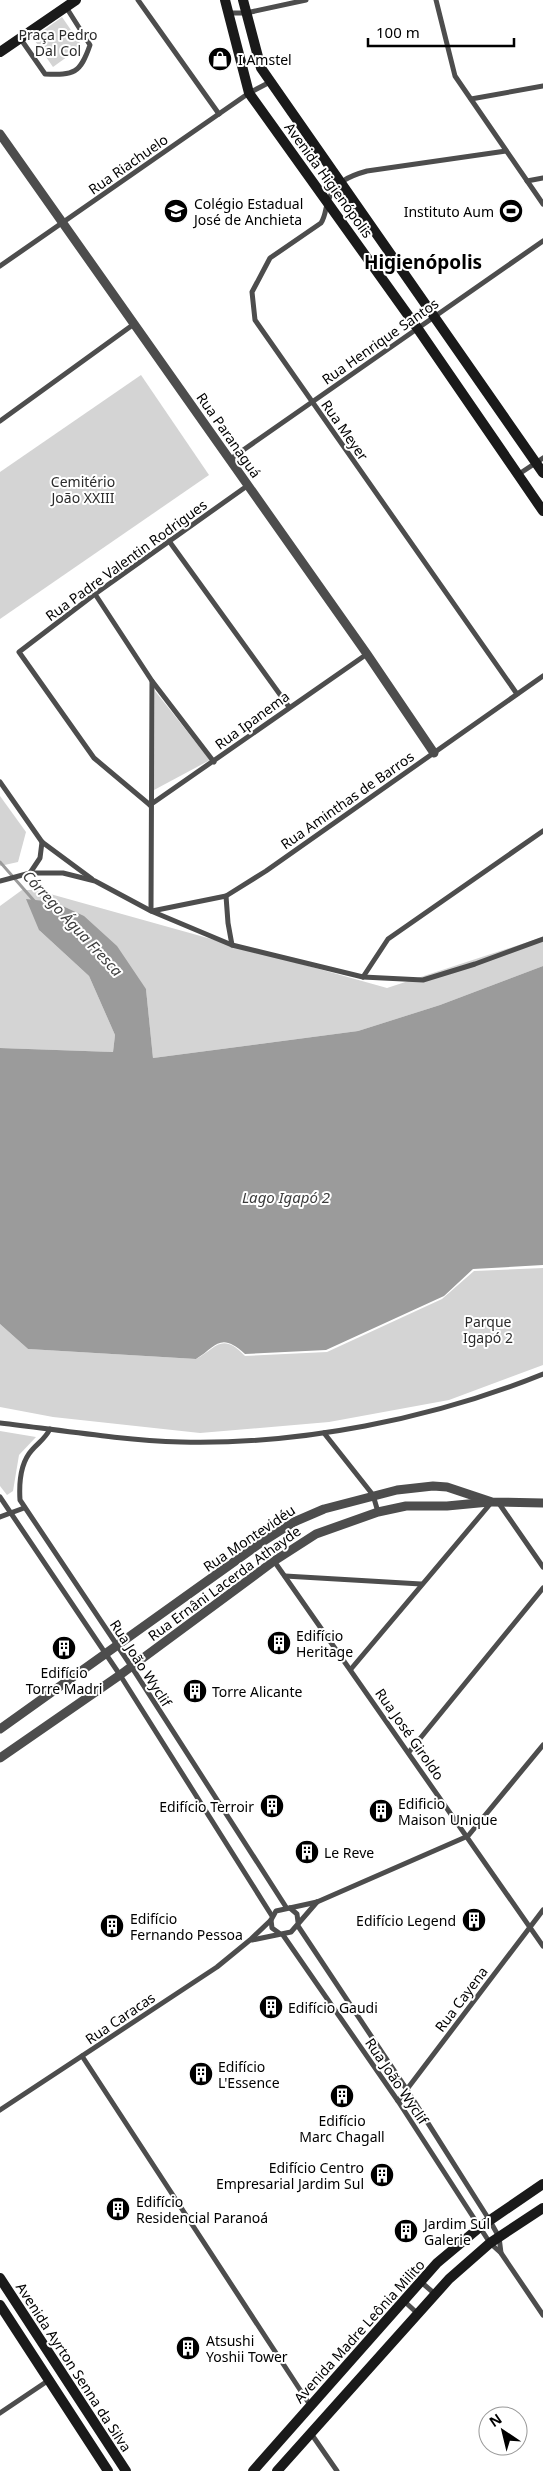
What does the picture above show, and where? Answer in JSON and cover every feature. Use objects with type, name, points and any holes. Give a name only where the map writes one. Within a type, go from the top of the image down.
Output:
[{"type":"main road","points":[[0,52],[76,0]]},
{"type":"main road","name":"Avenida Higienópolis","points":[[225,0],[249,93],[328,201],[543,511]]},
{"type":"main road","name":"Avenida Higienópolis","points":[[243,0],[260,68],[433,318],[540,460],[543,473]]},
{"type":"main road","name":"Avenida Madre Leônia Milito","points":[[253,2471],[437,2263],[480,2227],[543,2184]]},
{"type":"main road","points":[[277,2471],[449,2278],[490,2243],[543,2208]]},
{"type":"main road","name":"Avenida Ayrton Senna da Silva","points":[[0,2278],[126,2471]]},
{"type":"main road","name":"Avenida Ayrton Senna da Silva","points":[[0,2305],[108,2471]]},
{"type":"street","points":[[138,0],[219,114]]},
{"type":"street","points":[[228,13],[246,13],[306,0]]},
{"type":"street","points":[[436,0],[455,76],[543,204]]},
{"type":"street","points":[[20,38],[45,74],[68,74],[84,64],[90,45],[66,7]]},
{"type":"street","name":"Rua Riachuelo","points":[[0,266],[249,93],[270,82]]},
{"type":"street","points":[[471,99],[543,86]]},
{"type":"street","name":"Rua Paranaguá","points":[[0,134],[367,654],[434,753]]},
{"type":"street","points":[[339,182],[351,175],[367,171],[506,151]]},
{"type":"street","points":[[527,181],[543,178]]},
{"type":"street","name":"Rua Meyer","points":[[339,182],[328,201],[326,216],[321,223],[270,258],[252,292],[254,320],[517,694]]},
{"type":"street","name":"Rua Henrique Santos","points":[[229,460],[543,240]]},
{"type":"street","points":[[0,421],[134,324]]},
{"type":"street","points":[[519,474],[540,460]]},
{"type":"street","name":"Rua Padre Valentin Rodrigues","points":[[150,805],[94,758],[19,652],[95,594],[247,486]]},
{"type":"street","points":[[169,541],[289,707]]},
{"type":"street","points":[[95,594],[152,681],[214,762]]},
{"type":"street","name":"Rua Ipanema","points":[[150,805],[367,654]]},
{"type":"street","name":"Rua Aminthas de Barros","points":[[151,911],[226,896],[266,871],[543,676]]},
{"type":"street","points":[[151,911],[152,681]]},
{"type":"street","points":[[0,782],[42,842],[95,881],[151,911],[232,944],[363,977],[423,980],[475,964],[543,939]]},
{"type":"street","points":[[363,977],[388,939],[543,831]]},
{"type":"street","points":[[29,873],[40,858],[42,842]]},
{"type":"street","points":[[0,881],[29,873],[63,873],[95,881]]},
{"type":"street","points":[[226,896],[232,944]]},
{"type":"street","points":[[0,1423],[183,1442],[265,1439],[324,1433],[433,1411],[543,1374]]},
{"type":"street","name":"Rua João Wyclif","points":[[50,1429],[45,1439],[29,1452],[24,1464],[20,1494],[20,1500],[24,1508],[118,1646],[288,1908],[297,1914],[298,1924],[407,2090],[499,2237]]},
{"type":"street","points":[[324,1433],[373,1495],[378,1512]]},
{"type":"street","name":"Rua Montevidéu","points":[[106,1655],[259,1544],[294,1522],[324,1508],[373,1495],[433,1486],[447,1487],[495,1502],[543,1503]]},
{"type":"street","name":"Rua João Wyclif","points":[[0,1497],[120,1675],[271,1918],[272,1928],[281,1934],[398,2101],[490,2243],[501,2253]]},
{"type":"street","points":[[352,1669],[421,1584],[495,1502],[543,1567]]},
{"type":"street","name":"Rua Ernâni Lacerda Athayde","points":[[0,1758],[120,1675],[274,1560],[316,1534],[378,1512],[406,1506],[447,1506],[495,1502]]},
{"type":"street","points":[[0,1517],[24,1508]]},
{"type":"street","name":"Rua José Giroldo","points":[[274,1560],[352,1669],[543,1946]]},
{"type":"street","points":[[285,1576],[421,1584]]},
{"type":"street","points":[[409,1752],[543,1588]]},
{"type":"street","points":[[0,1729],[106,1655]]},
{"type":"street","name":"Rua Caracas","points":[[0,2110],[217,1967],[250,1940],[276,1911],[317,1902],[468,1836],[543,1745]]},
{"type":"street","name":"Rua Caracas","points":[[250,1940],[291,1932],[317,1902]]},
{"type":"street","name":"Rua Cayena","points":[[398,2101],[543,1910]]},
{"type":"street","points":[[82,2056],[310,2405]]},
{"type":"street","points":[[499,2237],[501,2253],[543,2315]]},
{"type":"street","points":[[421,2282],[435,2294]]},
{"type":"street","points":[[404,2301],[417,2314]]},
{"type":"street","points":[[0,2413],[49,2380]]},
{"type":"street","points":[[310,2432],[336,2471]]},
{"type":"green space","name":"Praça Pedro Dal Col","points":[[62,17],[82,46],[53,67],[33,38]]},
{"type":"green space","name":"Cemitério João XXIII","points":[[141,375],[209,475],[0,619],[0,472]]},
{"type":"green space","points":[[155,691],[210,760],[154,790]]},
{"type":"green space","points":[[0,796],[26,832],[18,862],[0,866]]},
{"type":"green space","points":[[22,890],[36,890],[387,988],[543,937],[543,966],[440,1005],[358,1031],[153,1058],[146,989],[39,930],[89,976],[115,1035],[113,1052],[0,1048],[0,906]]},
{"type":"green space","name":"Parque Igapó 2","points":[[543,1268],[543,1365],[449,1400],[329,1422],[200,1433],[53,1417],[0,1407],[0,1324],[28,1349],[196,1359],[219,1344],[224,1343],[237,1349],[245,1356],[327,1352],[442,1299],[474,1271]]},
{"type":"green space","points":[[0,1431],[36,1437],[19,1455],[13,1491],[7,1495],[0,1486]]},
{"type":"water","name":"Lago Igapó 2","points":[[26,899],[54,902],[84,916],[117,946],[146,989],[153,1058],[358,1031],[440,1005],[543,966],[543,1265],[473,1269],[444,1296],[326,1350],[245,1354],[230,1343],[224,1342],[214,1346],[196,1359],[28,1349],[0,1324],[0,1048],[113,1052],[115,1035],[89,976],[39,930]]},
{"type":"waterway","name":"Córrego Água Fresca","points":[[0,862],[36,903]]},
{"type":"place","name":"I Amstel","points":[[220,59]]},
{"type":"place","name":"Colégio Estadual José de Anchieta","points":[[176,211]]},
{"type":"place","name":"Instituto Aum","points":[[511,211]]},
{"type":"place","name":"Edifício Heritage","points":[[279,1643]]},
{"type":"place","name":"Edifício Torre Madri","points":[[64,1648]]},
{"type":"place","name":"Torre Alicante","points":[[195,1691]]},
{"type":"place","name":"Edifício Terroir","points":[[272,1806]]},
{"type":"place","name":"Edificio Maison Unique","points":[[381,1811]]},
{"type":"place","name":"Le Reve","points":[[307,1852]]},
{"type":"place","name":"Edifício Legend","points":[[474,1920]]},
{"type":"place","name":"Edifício Fernando Pessoa","points":[[112,1926]]},
{"type":"place","name":"Edifício Gaudi","points":[[271,2007]]},
{"type":"place","name":"Edifício L'Essence","points":[[201,2074]]},
{"type":"place","name":"Edifício Marc Chagall","points":[[342,2096]]},
{"type":"place","name":"Edifício Centro Empresarial Jardim Sul","points":[[382,2175]]},
{"type":"place","name":"Edifício Residencial Paranoá","points":[[118,2209]]},
{"type":"place","name":"Jardim Sul Galerie","points":[[406,2231]]},
{"type":"place","name":"Atsushi Yoshii Tower","points":[[188,2348]]},
{"type":"district","name":"Higienópolis","points":[[423,262]]}]
